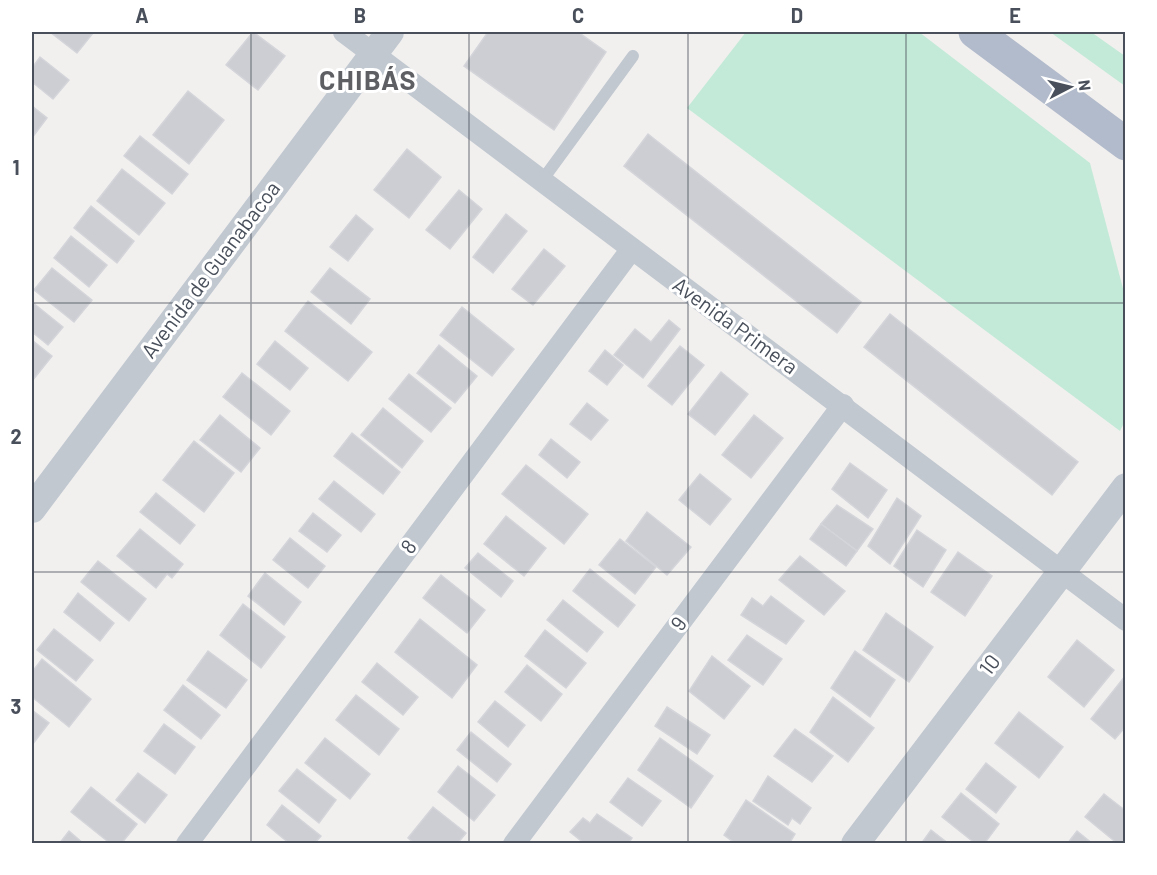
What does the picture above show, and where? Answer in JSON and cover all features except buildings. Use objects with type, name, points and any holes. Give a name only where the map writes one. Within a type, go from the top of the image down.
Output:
[{"type":"main road","points":[[975,32],[1125,146]]},
{"type":"street","name":"Avenida Primera","points":[[344,32],[382,43],[541,182],[843,405],[1125,620]]},
{"type":"street","name":"Avenida de Guanabacoa","points":[[32,509],[382,43]]},
{"type":"street","name":"8","points":[[187,843],[631,250]]},
{"type":"street","name":"9","points":[[514,843],[843,405]]},
{"type":"street","name":"10","points":[[855,843],[1125,487]]},
{"type":"lane","points":[[541,182],[633,56]]},
{"type":"green space","points":[[746,32],[919,32],[1090,163],[1125,296],[1126,419],[1120,431],[687,108]]},
{"type":"green space","points":[[1050,32],[1091,32],[1125,56],[1125,86]]},
{"type":"district","name":"CHIBÁS","points":[[368,81]]}]
